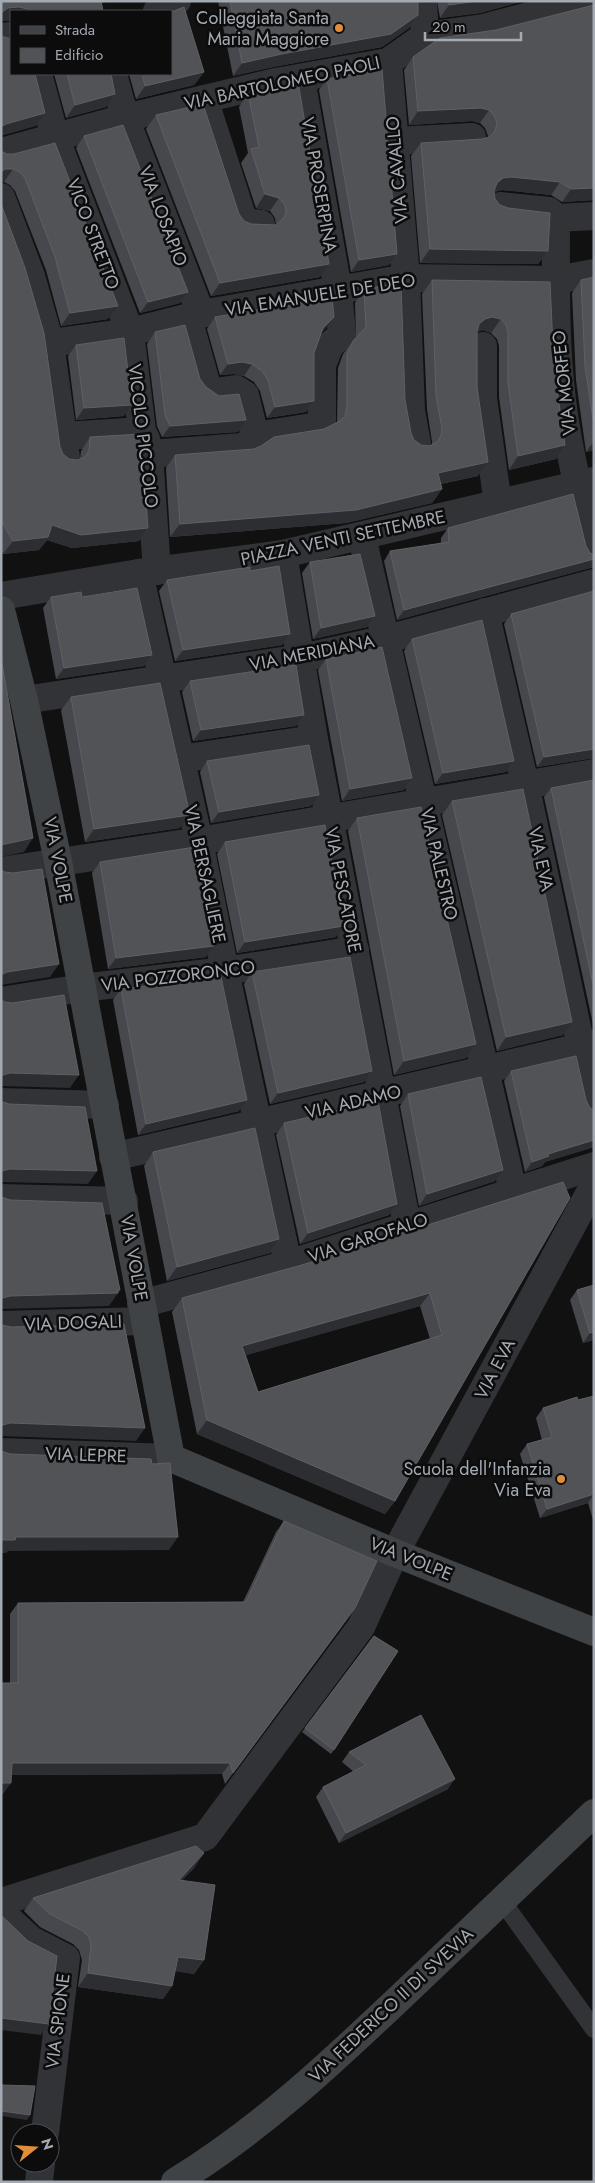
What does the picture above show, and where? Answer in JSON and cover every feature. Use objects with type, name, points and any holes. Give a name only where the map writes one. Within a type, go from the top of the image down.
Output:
[{"type":"main road","name":"VIA VOLPE","points":[[1,610],[24,700],[58,861],[105,1105],[113,1157],[124,1201],[171,1458],[395,1553],[594,1632]]},
{"type":"main road","name":"VIA FEDERICO II DI SVEVIA","points":[[175,2182],[201,2166],[272,2115],[333,2061],[594,1813]]},
{"type":"street","points":[[159,10],[177,1]]},
{"type":"street","points":[[423,1],[425,36]]},
{"type":"street","name":"VIA BARTOLOMEO PAOLI","points":[[1,152],[125,118],[276,82],[388,62],[425,36],[483,28],[513,11],[588,1]]},
{"type":"street","name":"VIA CAVALLO","points":[[388,62],[406,278],[411,411],[417,444]]},
{"type":"street","name":"VICO STRETTO","points":[[38,75],[55,137],[130,332]]},
{"type":"street","name":"VIA LOSAPIO","points":[[113,75],[125,118],[195,316],[207,386],[215,392],[236,389],[245,394],[255,436]]},
{"type":"street","name":"VIA PROSERPINA","points":[[255,436],[312,427],[322,421],[322,365],[330,345],[342,335],[338,290],[300,79]]},
{"type":"street","points":[[204,99],[244,222],[261,224]]},
{"type":"street","points":[[394,141],[472,136]]},
{"type":"street","points":[[1,197],[31,276],[50,343],[65,447],[145,442],[243,447],[252,441],[255,436]]},
{"type":"street","points":[[500,206],[549,211],[556,218],[594,216]]},
{"type":"street","name":"VIA MORFEO","points":[[556,218],[556,280],[560,382],[585,483],[594,552]]},
{"type":"street","name":"VIA EMANUELE DE DEO","points":[[50,343],[130,332],[195,316],[406,278],[483,282],[556,280],[594,273]]},
{"type":"street","name":"VICOLO PICCOLO","points":[[130,332],[145,442],[148,572]]},
{"type":"street","points":[[483,346],[483,398],[498,504]]},
{"type":"street","name":"PIAZZA VENTI SETTEMBRE","points":[[1,596],[148,572],[283,554],[362,537],[585,483]]},
{"type":"street","name":"VIA PALESTRO","points":[[362,537],[513,1191]]},
{"type":"street","name":"VIA PESCATORE","points":[[283,554],[302,658],[314,739],[407,1225]]},
{"type":"street","name":"VIA BERSAGLIERE","points":[[148,572],[163,678],[288,1264]]},
{"type":"street","name":"VIA MERIDIANA","points":[[24,700],[302,658],[387,639],[594,583]]},
{"type":"street","name":"VIA EVA","points":[[485,612],[587,1046],[594,1107]]},
{"type":"street","points":[[180,759],[314,739]]},
{"type":"street","points":[[1,871],[199,841],[594,773]]},
{"type":"street","name":"VIA POZZORONCO","points":[[1,1002],[82,988],[225,971],[355,950]]},
{"type":"street","name":"VIA ADAMO","points":[[113,1157],[587,1046]]},
{"type":"street","points":[[1,1102],[105,1105]]},
{"type":"street","name":"VIA GAROFALO","points":[[143,1312],[594,1166]]},
{"type":"street","name":"VIA EVA","points":[[1,1902],[205,1837],[361,1626],[395,1553],[594,1185]]},
{"type":"street","points":[[1,1198],[124,1201]]},
{"type":"street","name":"VIA DOGALI","points":[[1,1325],[143,1312]]},
{"type":"street","name":"VIA LEPRE","points":[[1,1452],[171,1458]]},
{"type":"street","name":"VIA SPIONE","points":[[1,1912],[31,1940],[66,1958],[46,2123]]},
{"type":"lane","points":[[502,1901],[594,2029]]},
{"type":"building","points":[[1,1],[101,1],[103,10],[28,10],[19,7],[8,8],[1,13]]},
{"type":"building","points":[[230,1],[418,1],[418,15],[391,34],[242,63]]},
{"type":"building","points":[[448,1],[477,1],[449,5]]},
{"type":"building","points":[[594,5],[594,188],[571,189],[560,182],[511,177],[503,178],[497,183],[494,191],[495,199],[500,205],[508,208],[550,213],[548,251],[430,249],[421,143],[490,137],[495,131],[497,123],[494,115],[489,110],[481,108],[418,111],[413,57],[440,38],[496,30]]},
{"type":"building","points":[[184,7],[204,72],[145,86],[142,75],[172,75],[172,12]]},
{"type":"building","points":[[1,36],[10,39],[10,75],[35,75],[45,113],[1,127]]},
{"type":"building","points":[[382,69],[397,254],[359,260],[327,79]]},
{"type":"building","points":[[67,75],[111,75],[115,94],[75,105]]},
{"type":"building","points":[[298,82],[329,264],[220,283],[156,115],[203,104],[239,214],[244,221],[251,224],[276,225],[283,219],[286,213],[285,205],[279,198],[265,194],[251,149],[259,147],[248,93]]},
{"type":"building","points":[[123,125],[188,292],[148,302],[84,136]]},
{"type":"building","points":[[55,143],[118,306],[70,313],[55,257],[25,178],[20,172],[13,169],[5,169],[1,172],[1,151],[7,154],[14,154]]},
{"type":"building","points":[[1,204],[25,268],[44,333],[60,447],[63,454],[69,459],[78,460],[85,457],[89,451],[90,437],[141,434],[148,528],[81,535],[52,525],[48,537],[13,541],[1,520]]},
{"type":"building","points":[[594,277],[594,426],[585,366],[581,280]]},
{"type":"building","points":[[432,280],[550,282],[554,369],[565,445],[518,456],[508,383],[508,332],[506,325],[501,319],[492,317],[485,319],[479,324],[477,332],[477,387],[488,462],[438,473],[442,489],[356,510],[180,524],[175,455],[254,449],[274,437],[324,429],[340,421],[345,416],[347,407],[347,354],[353,341],[366,327],[364,289],[401,283],[405,400],[411,433],[414,440],[421,445],[430,446],[437,442],[441,436],[442,428],[436,396]]},
{"type":"building","points":[[332,297],[334,317],[323,328],[314,353],[314,401],[275,407],[268,380],[262,371],[252,364],[242,362],[228,364],[215,317]]},
{"type":"building","points":[[185,325],[200,379],[206,387],[219,396],[239,394],[246,420],[170,426],[165,415],[155,332]]},
{"type":"building","points":[[124,338],[132,405],[84,408],[76,345]]},
{"type":"building","points":[[573,494],[586,546],[590,553],[594,555],[594,559],[404,610],[390,551],[449,542],[448,528]]},
{"type":"building","points":[[360,554],[375,616],[321,628],[310,562]]},
{"type":"building","points":[[279,566],[290,634],[183,650],[167,580],[250,567],[250,571]]},
{"type":"building","points":[[137,588],[152,655],[64,668],[51,597],[81,592],[82,597]]},
{"type":"building","points":[[594,591],[594,749],[544,757],[511,614]]},
{"type":"building","points":[[482,620],[514,761],[443,773],[412,639]]},
{"type":"building","points":[[382,647],[412,778],[350,789],[326,659]]},
{"type":"building","points":[[1,658],[33,838],[1,845]]},
{"type":"building","points":[[296,665],[304,715],[201,730],[190,681]]},
{"type":"building","points":[[160,683],[190,815],[94,829],[71,697]]},
{"type":"building","points":[[309,745],[319,795],[219,812],[207,761]]},
{"type":"building","points":[[594,780],[594,989],[551,788]]},
{"type":"building","points":[[523,789],[572,1022],[506,1037],[452,801]]},
{"type":"building","points":[[421,807],[476,1044],[404,1061],[357,818]]},
{"type":"building","points":[[325,825],[344,926],[245,942],[225,842]]},
{"type":"building","points":[[195,847],[214,946],[116,958],[100,862]]},
{"type":"building","points":[[42,869],[59,964],[7,972],[1,975],[1,870],[13,873]]},
{"type":"building","points":[[350,957],[372,1071],[278,1093],[252,972]]},
{"type":"building","points":[[221,977],[247,1100],[146,1124],[121,989]]},
{"type":"building","points":[[64,995],[79,1075],[10,1073],[1,1077],[1,1000],[12,1003]]},
{"type":"building","points":[[576,1056],[586,1100],[590,1108],[594,1110],[594,1140],[548,1154],[549,1156],[532,1162],[511,1071]]},
{"type":"building","points":[[481,1077],[503,1170],[427,1194],[408,1094]]},
{"type":"building","points":[[1,1101],[9,1104],[85,1107],[97,1171],[10,1169],[1,1172]]},
{"type":"building","points":[[378,1101],[397,1204],[308,1233],[284,1123]]},
{"type":"building","points":[[255,1128],[279,1239],[177,1267],[153,1152]]},
{"type":"building","points":[[563,1182],[570,1198],[395,1501],[207,1420],[182,1298],[302,1265]],"holes":[[[430,1293],[442,1335],[258,1392],[242,1346]]]},
{"type":"building","points":[[1,1197],[10,1200],[102,1203],[120,1290],[118,1290],[118,1293],[10,1296],[1,1300]]},
{"type":"building","points":[[594,1285],[594,1332],[590,1333],[577,1290]]},
{"type":"building","points":[[1,1324],[11,1327],[124,1324],[145,1428],[10,1423],[1,1427]]},
{"type":"building","name":"Scuola dell'Infanzia Via Eva","points":[[594,1396],[594,1494],[547,1509],[527,1444],[552,1437],[543,1408],[577,1397],[578,1400]]},
{"type":"building","points":[[1,1451],[10,1454],[151,1459],[152,1464],[170,1463],[178,1537],[16,1537],[15,1540],[1,1540]]},
{"type":"building","points":[[284,1521],[377,1561],[355,1608],[233,1773],[230,1763],[12,1763],[11,1783],[1,1783],[1,1683],[18,1683],[18,1603],[246,1602]]},
{"type":"building","points":[[374,1636],[398,1651],[334,1750],[305,1728]]},
{"type":"building","points":[[421,1715],[455,1779],[346,1833],[323,1787],[366,1765],[349,1752]]},
{"type":"building","points":[[196,1846],[204,1853],[179,1880],[215,1885],[204,1960],[178,1957],[172,1986],[88,1973],[91,1946],[89,1937],[83,1931],[50,1914],[33,1898]]},
{"type":"building","points":[[1,1915],[28,1941],[57,1956],[49,2024],[1,2018]]},
{"type":"building","points":[[1,2085],[35,2086],[30,2115],[1,2111]]},
{"type":"place","name":"Colleggiata Santa Maria Maggiore","points":[[339,28]]},
{"type":"place","name":"Scuola dell'Infanzia Via Eva","points":[[561,1479]]}]
